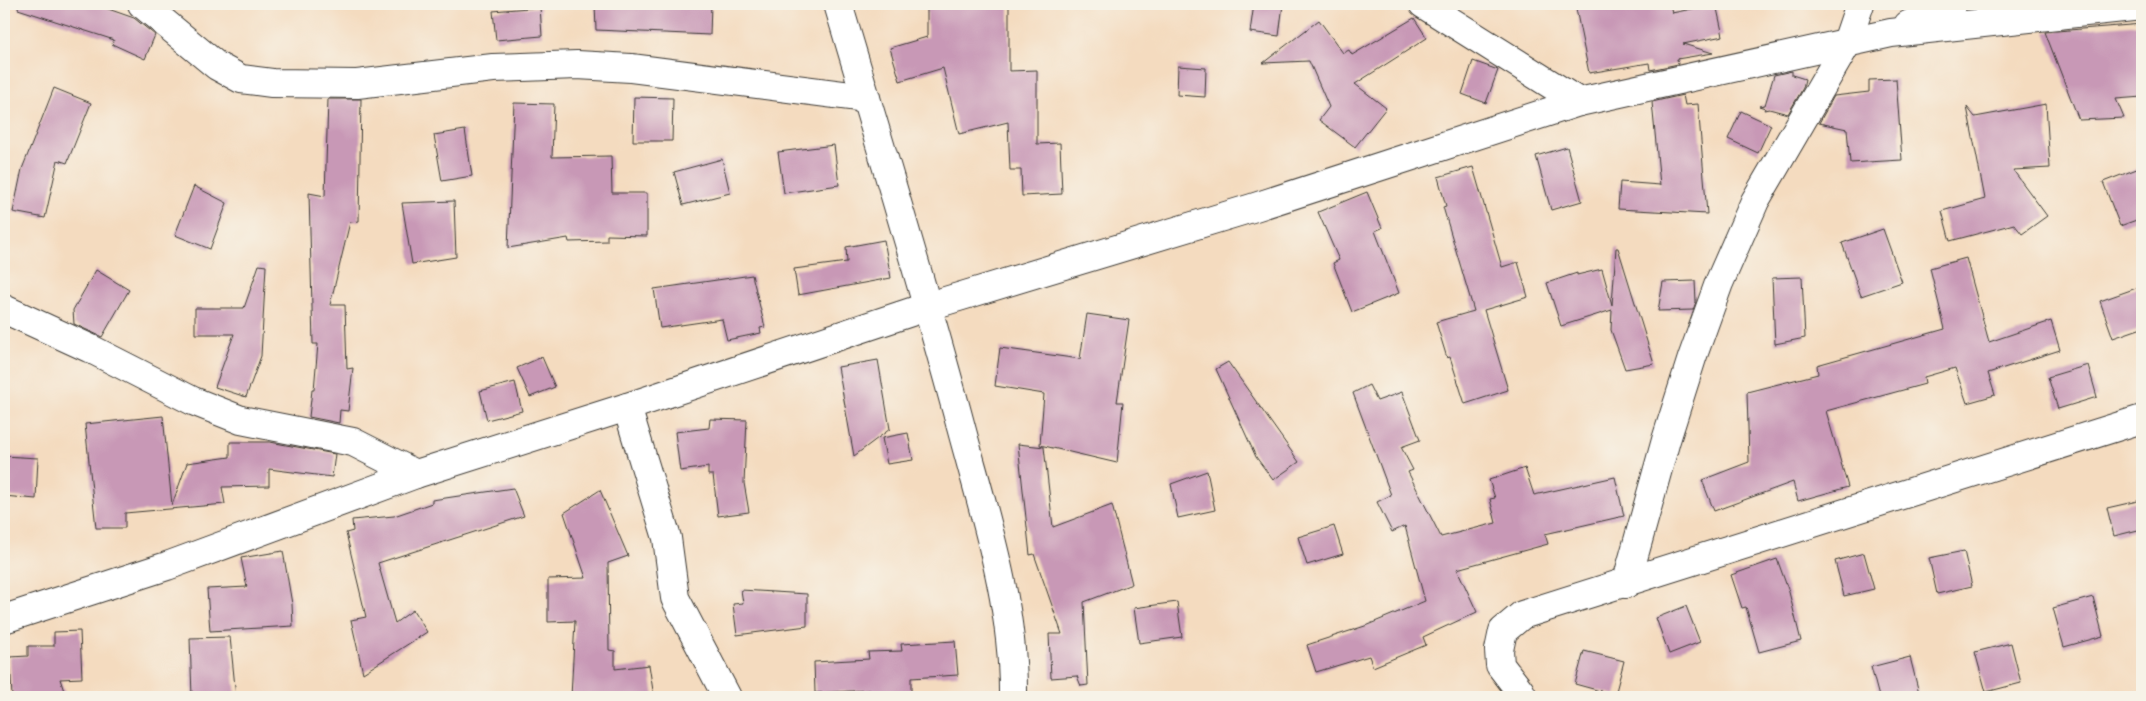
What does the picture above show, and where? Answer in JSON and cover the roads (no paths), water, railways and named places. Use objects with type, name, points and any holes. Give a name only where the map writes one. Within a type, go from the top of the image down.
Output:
[{"type":"street","points":[[142,4],[217,66],[241,79],[272,83],[357,84],[493,68],[577,65],[649,70],[866,98]]},
{"type":"street","points":[[838,4],[929,306],[1006,602],[1013,662],[1013,697]]},
{"type":"street","points":[[1423,4],[1579,102]]},
{"type":"street","points":[[1626,584],[1666,440],[1692,358],[1719,283],[1755,201],[1846,45],[1860,4]]},
{"type":"street","points":[[1891,33],[1952,4]]},
{"type":"street","points":[[4,619],[167,566],[416,474],[627,407],[929,306],[1252,208],[1579,102],[1846,45],[1891,33],[2142,6]]},
{"type":"street","points":[[4,309],[89,348],[193,401],[217,411],[241,420],[353,442],[416,474]]},
{"type":"street","points":[[627,407],[667,538],[675,598],[727,697]]},
{"type":"street","points":[[1514,695],[1500,665],[1499,650],[1503,630],[1522,615],[1626,584],[2142,419]]}]
